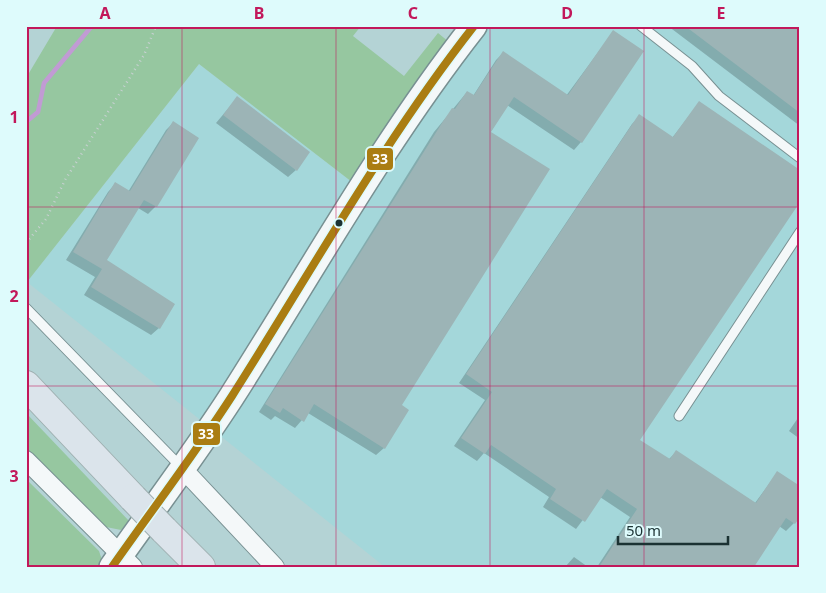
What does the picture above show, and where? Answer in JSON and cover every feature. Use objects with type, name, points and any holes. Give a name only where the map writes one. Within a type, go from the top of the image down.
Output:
[{"type":"highway","points":[[26,385],[201,567]]},
{"type":"street","points":[[26,460],[122,563],[382,158],[427,90],[474,26]]},
{"type":"street","points":[[183,469],[276,567]]},
{"type":"lane","points":[[641,26],[692,66],[718,96],[800,158]]},
{"type":"lane","points":[[679,416],[800,232]]},
{"type":"lane","points":[[26,308],[183,469]]},
{"type":"path","points":[[26,243],[39,230],[65,180],[144,55],[156,26]]},
{"type":"shaded area","points":[[487,26],[800,26],[800,567],[385,567],[27,282],[199,64],[352,182],[372,192]]},
{"type":"green space","points":[[57,26],[361,26],[353,36],[404,76],[438,33],[449,42],[365,158],[352,182],[199,64],[27,282],[26,74],[29,73]]},
{"type":"green space","points":[[26,413],[130,522],[121,530],[106,527],[85,510],[26,450]]},
{"type":"green space","points":[[26,479],[99,551],[103,563],[100,567],[26,567]]},
{"type":"building","points":[[685,26],[800,26],[800,113]]},
{"type":"building","points":[[613,30],[644,51],[582,143],[514,97],[491,132],[550,169],[402,405],[409,410],[385,449],[314,404],[304,422],[283,408],[280,413],[265,404],[452,108],[455,109],[467,91],[474,95],[503,51],[568,95]]},
{"type":"building","points":[[237,96],[310,152],[297,171],[223,115]]},
{"type":"building","points":[[699,101],[800,170],[800,202],[640,440],[670,459],[676,450],[756,503],[777,471],[800,486],[800,517],[795,524],[786,518],[754,567],[599,567],[637,509],[607,489],[585,522],[550,499],[556,489],[491,445],[485,454],[461,438],[492,392],[466,374],[639,114],[673,137]]},
{"type":"building","points":[[173,121],[199,138],[157,207],[144,200],[107,260],[175,304],[160,329],[91,287],[102,269],[73,252],[115,182],[130,191]]},
{"type":"waterway","points":[[26,122],[38,112],[44,83],[92,26]]},
{"type":"transit line","name":"33","points":[[112,567],[218,418],[378,161],[474,26]]}]
